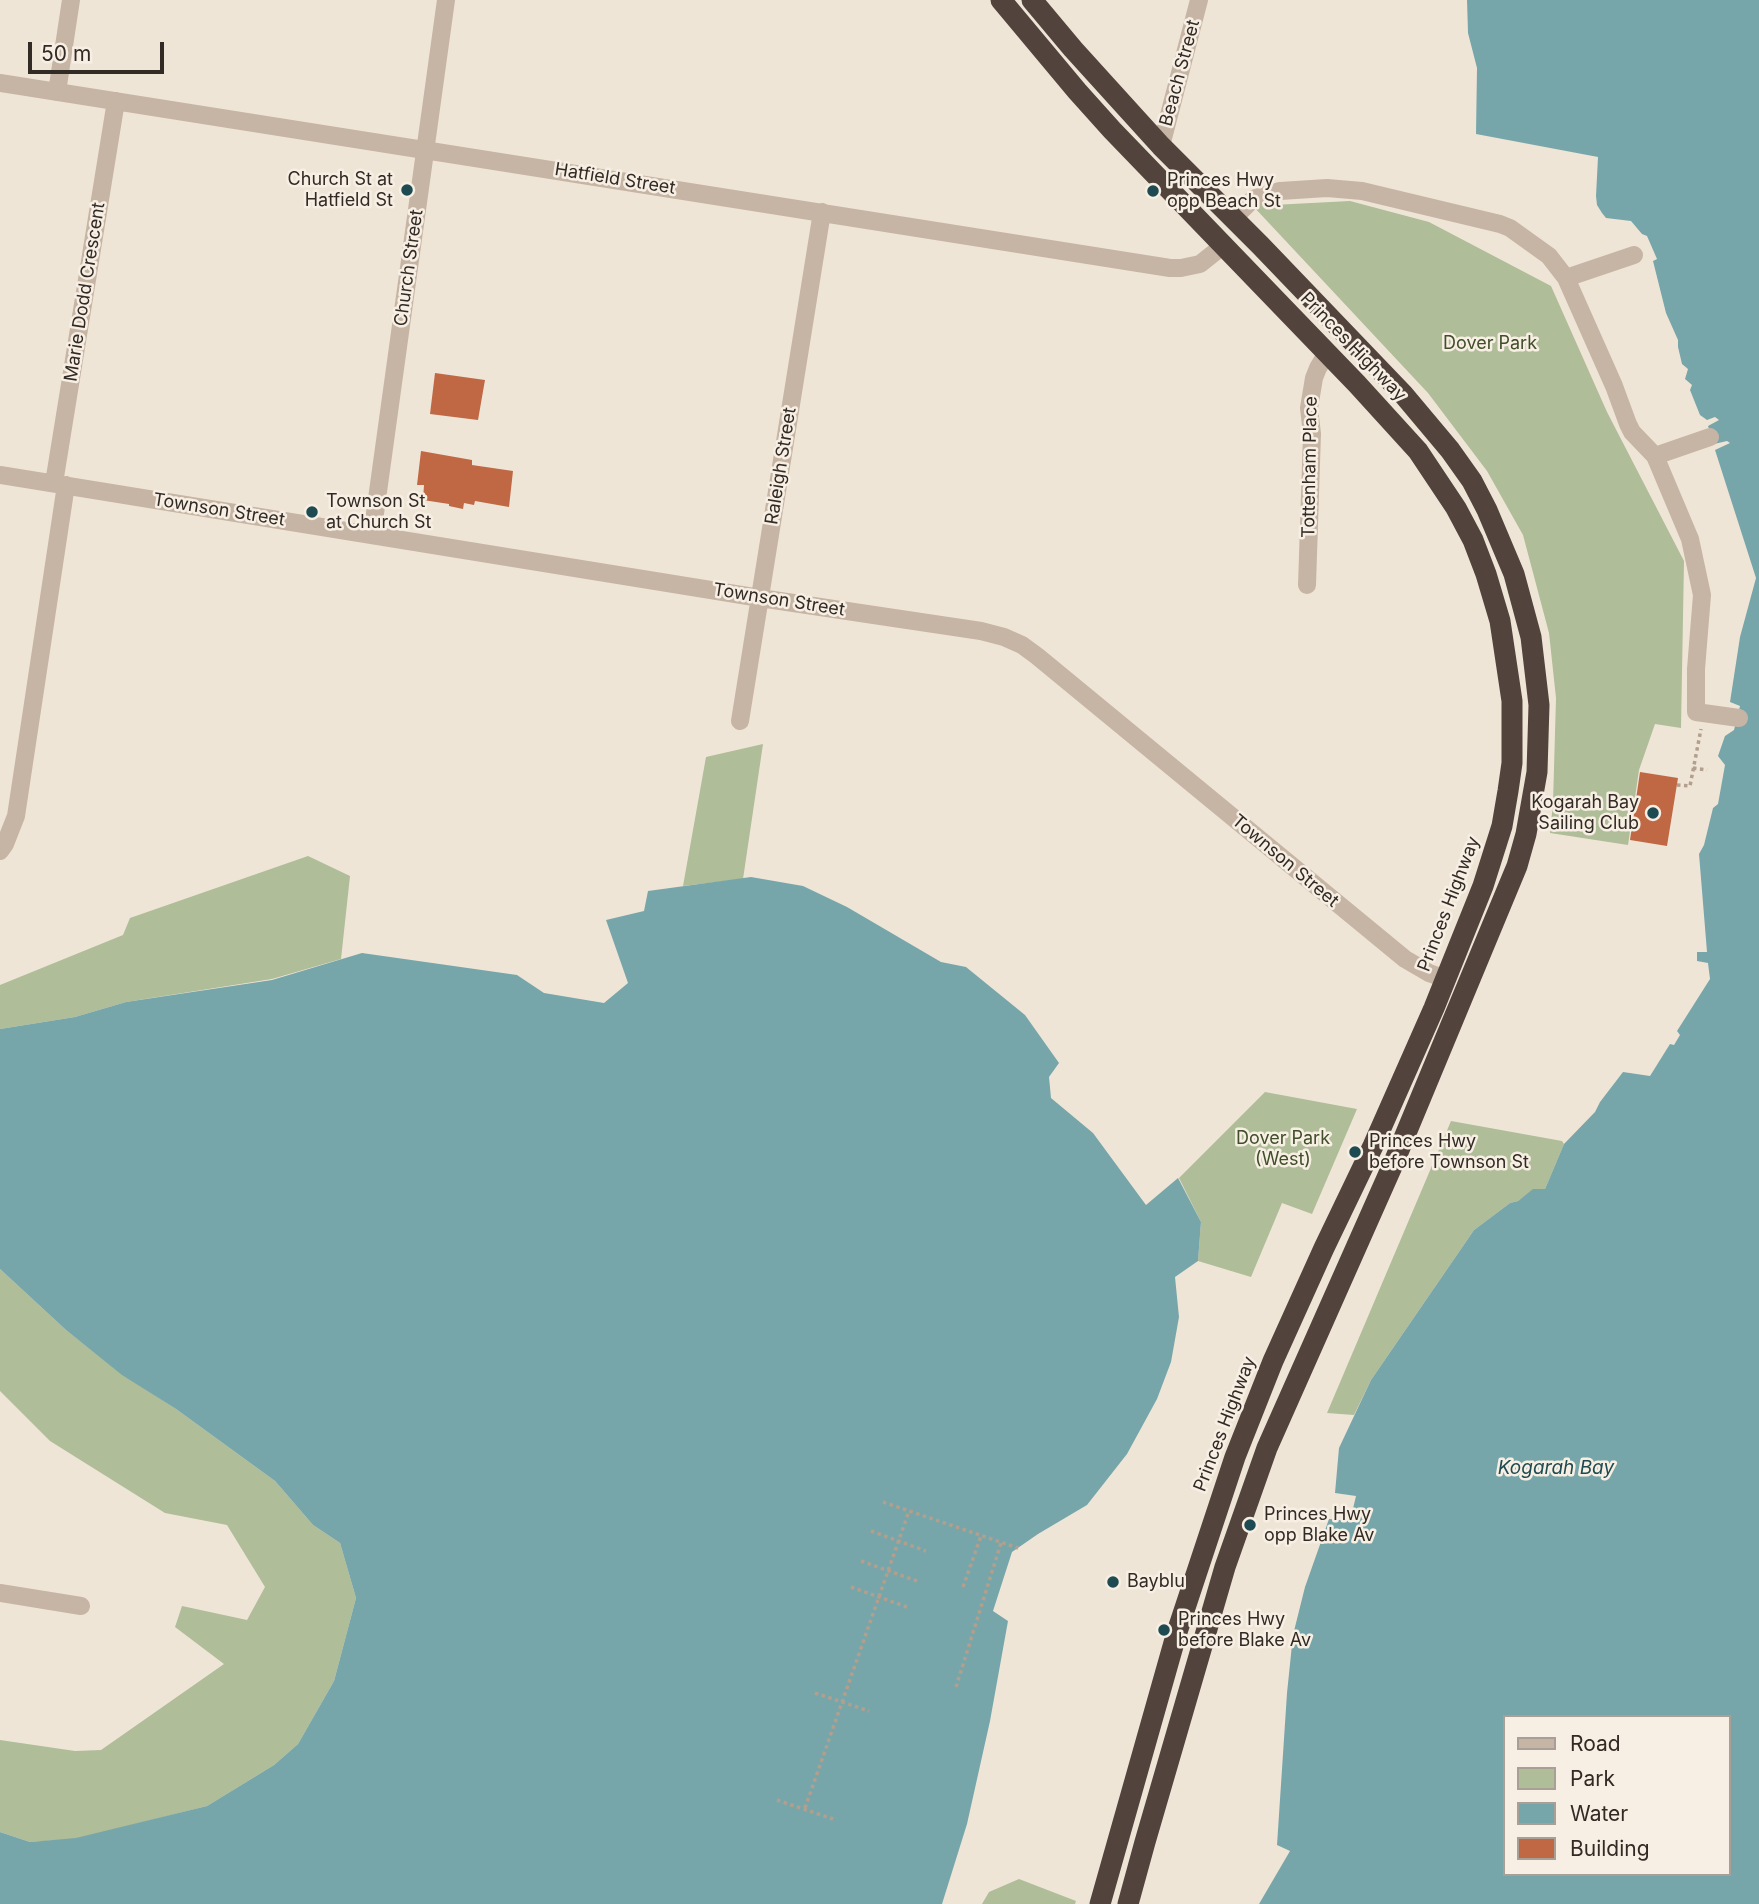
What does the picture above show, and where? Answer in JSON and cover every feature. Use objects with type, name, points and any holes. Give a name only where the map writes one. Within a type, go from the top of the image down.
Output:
[{"type":"highway","name":"Princes Highway","points":[[1001,0],[1112,130],[1327,353],[1410,442],[1438,479],[1473,540],[1490,586],[1500,621],[1512,701],[1512,752],[1508,791],[1502,826],[1490,866],[1446,979],[1373,1146],[1273,1360],[1235,1457],[1177,1632],[1100,1904]]},
{"type":"highway","name":"Princes Highway","points":[[1032,0],[1161,146],[1404,394],[1443,441],[1472,481],[1500,537],[1524,607],[1536,671],[1539,739],[1533,803],[1517,866],[1394,1162],[1267,1448],[1224,1567],[1128,1904]]},
{"type":"street","points":[[57,92],[71,0]]},
{"type":"street","name":"Church Street","points":[[372,535],[446,0]]},
{"type":"street","name":"Beach Street","points":[[1161,146],[1199,0]]},
{"type":"street","name":"Hatfield Street","points":[[0,83],[1170,268],[1200,264],[1224,245]]},
{"type":"street","name":"Marie Dodd Crescent","points":[[0,851],[16,816],[60,484],[116,101]]},
{"type":"street","points":[[1234,218],[1253,200],[1280,191],[1326,188],[1362,191],[1510,228],[1544,252],[1566,278],[1628,424],[1632,432],[1655,456],[1690,539],[1702,595],[1696,669],[1696,712],[1739,718]]},
{"type":"street","name":"Raleigh Street","points":[[740,721],[822,212]]},
{"type":"street","points":[[1566,278],[1634,255]]},
{"type":"street","name":"Tottenham Place","points":[[1307,585],[1312,434],[1309,408],[1314,379],[1327,353]]},
{"type":"street","points":[[1655,456],[1710,437]]},
{"type":"street","name":"Townson Street","points":[[0,475],[760,598],[981,631],[1004,637],[1037,656],[1405,959],[1446,979]]},
{"type":"street","points":[[0,1593],[81,1606]]},
{"type":"path","points":[[1676,785],[1690,786],[1704,713]]},
{"type":"path","points":[[1693,768],[1707,770]]},
{"type":"path","points":[[883,1502],[1018,1548]]},
{"type":"path","points":[[805,1808],[909,1511]]},
{"type":"path","points":[[871,1531],[926,1551]]},
{"type":"path","points":[[963,1587],[981,1536]]},
{"type":"path","points":[[956,1687],[1001,1543]]},
{"type":"path","points":[[861,1561],[916,1581]]},
{"type":"path","points":[[851,1587],[907,1607]]},
{"type":"path","points":[[815,1693],[869,1712]]},
{"type":"path","points":[[777,1800],[833,1819]]},
{"type":"green space","name":"Dover Park","points":[[1350,201],[1429,222],[1551,286],[1607,412],[1684,561],[1681,728],[1655,724],[1639,770],[1628,845],[1550,833],[1556,698],[1549,633],[1523,535],[1487,471],[1428,393],[1253,206]]},
{"type":"green space","points":[[763,744],[743,879],[683,886],[706,757]]},
{"type":"green space","points":[[308,856],[350,876],[341,959],[272,979],[126,1002],[75,1017],[0,1029],[0,985],[123,935],[130,918]]},
{"type":"green space","name":"Dover Park (West)","points":[[1265,1092],[1357,1109],[1312,1214],[1282,1203],[1251,1277],[1198,1261],[1201,1222],[1179,1178]]},
{"type":"green space","points":[[1451,1121],[1562,1141],[1564,1144],[1545,1189],[1533,1190],[1518,1201],[1510,1203],[1474,1230],[1371,1380],[1354,1415],[1327,1413]]},
{"type":"green space","points":[[0,1269],[66,1330],[122,1374],[176,1409],[275,1481],[313,1525],[340,1543],[356,1598],[334,1681],[298,1744],[274,1765],[207,1806],[76,1839],[30,1842],[0,1832],[0,1740],[75,1751],[101,1750],[224,1664],[175,1627],[182,1606],[247,1620],[265,1587],[227,1525],[165,1513],[50,1441],[0,1391]]},
{"type":"green space","points":[[1019,1879],[1076,1901],[1075,1904],[982,1904],[989,1892]]},
{"type":"water","name":"Kogarah Bay","points":[[1467,0],[1759,0],[1759,1904],[1259,1904],[1290,1851],[1277,1845],[1293,1635],[1305,1587],[1329,1519],[1350,1521],[1356,1496],[1335,1493],[1339,1448],[1371,1380],[1474,1230],[1533,1189],[1545,1189],[1564,1144],[1595,1112],[1623,1072],[1650,1076],[1670,1044],[1674,1045],[1680,1035],[1677,1031],[1710,979],[1708,963],[1697,961],[1697,952],[1707,952],[1699,854],[1704,845],[1713,808],[1718,804],[1725,765],[1718,756],[1725,736],[1734,730],[1740,706],[1730,702],[1740,637],[1756,578],[1715,450],[1730,443],[1727,441],[1714,444],[1708,426],[1719,420],[1715,417],[1707,420],[1700,415],[1690,390],[1692,385],[1685,379],[1688,369],[1682,364],[1678,340],[1666,313],[1653,261],[1657,259],[1647,236],[1631,221],[1606,218],[1597,205],[1598,157],[1476,134],[1477,68],[1468,33]]},
{"type":"water","points":[[751,877],[803,886],[847,907],[941,962],[966,967],[1025,1015],[1059,1063],[1049,1077],[1051,1098],[1093,1133],[1146,1205],[1178,1178],[1201,1222],[1198,1261],[1175,1277],[1179,1317],[1171,1362],[1157,1399],[1127,1454],[1087,1505],[1012,1552],[993,1611],[1008,1621],[990,1721],[967,1824],[942,1904],[0,1904],[0,1832],[30,1842],[76,1838],[207,1806],[274,1765],[298,1744],[334,1681],[356,1598],[340,1543],[313,1525],[275,1481],[176,1409],[122,1375],[66,1330],[0,1269],[0,1029],[75,1017],[126,1002],[272,980],[362,953],[517,975],[544,993],[604,1003],[628,983],[606,920],[644,911],[648,891]]},
{"type":"building","points":[[435,373],[485,380],[478,420],[430,414]]},
{"type":"building","points":[[421,451],[472,460],[472,465],[513,471],[509,507],[475,501],[474,505],[464,503],[463,509],[423,500],[424,485],[417,485]]},
{"type":"building","name":"Kogarah Bay Sailing Club","points":[[1640,772],[1678,778],[1667,846],[1630,840]]},
{"type":"place","name":"Church St at Hatfield St","points":[[407,190]]},
{"type":"place","name":"Princes Hwy opp Beach St","points":[[1153,191]]},
{"type":"place","name":"Townson St at Church St","points":[[312,512]]},
{"type":"place","name":"Kogarah Bay Sailing Club","points":[[1653,813]]},
{"type":"place","name":"Princes Hwy before Townson St","points":[[1355,1152]]},
{"type":"place","name":"Princes Hwy opp Blake Av","points":[[1250,1525]]},
{"type":"place","name":"Bayblu","points":[[1113,1582]]},
{"type":"place","name":"Princes Hwy before Blake Av","points":[[1164,1630]]}]
